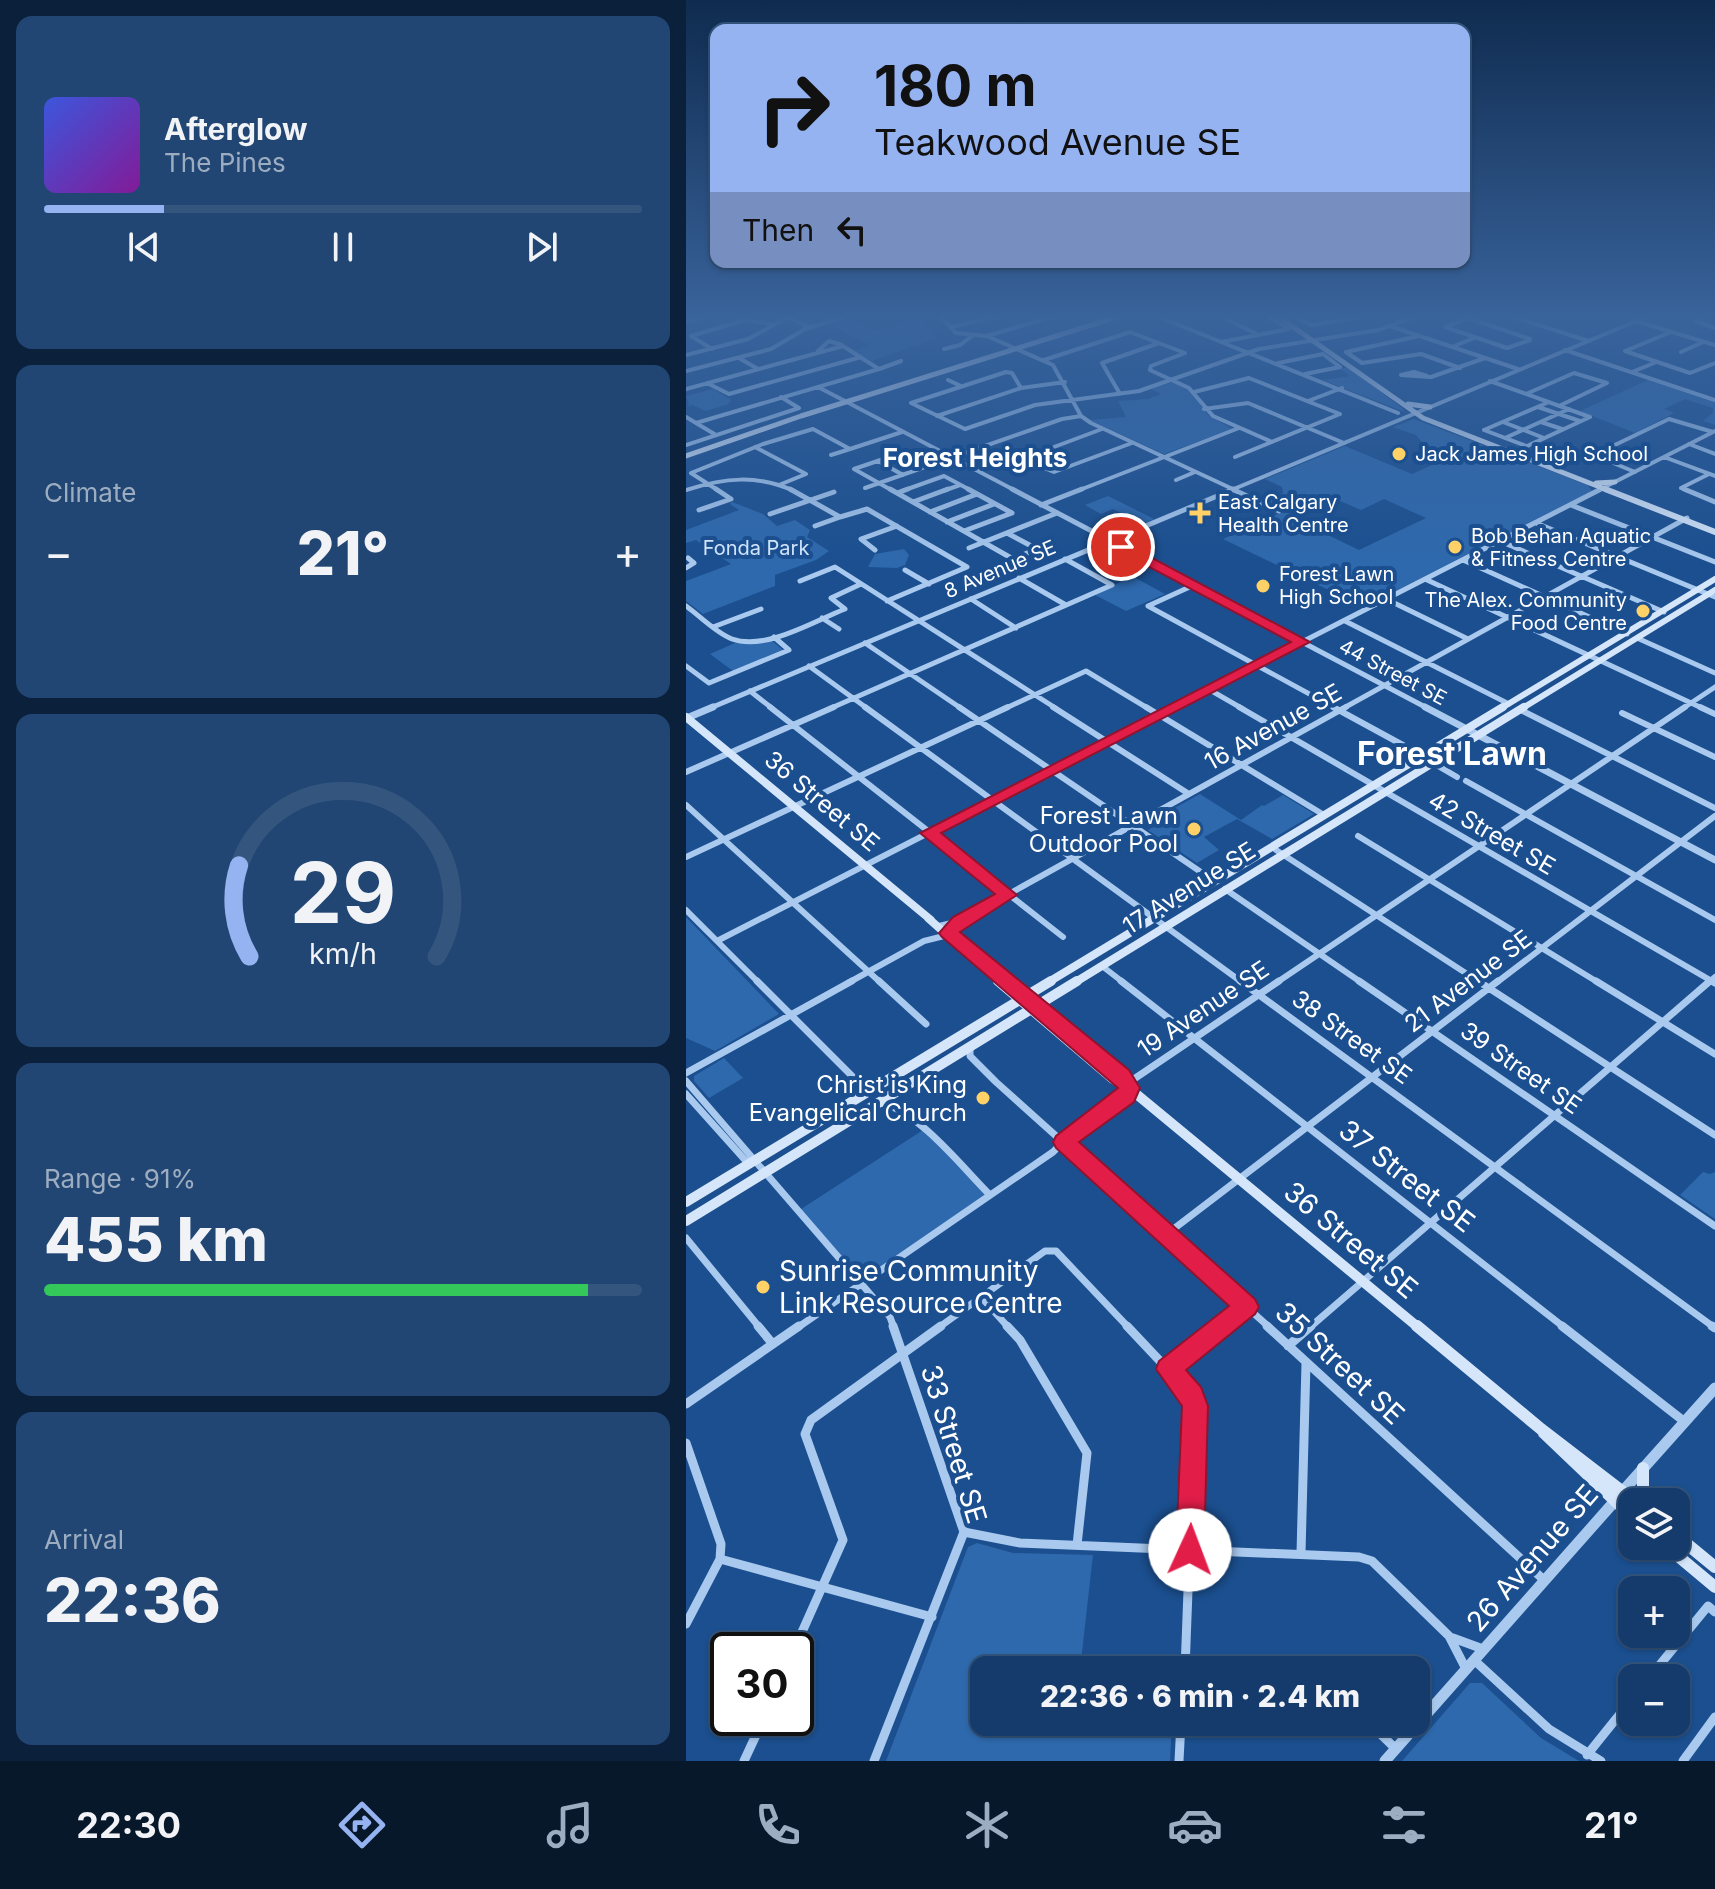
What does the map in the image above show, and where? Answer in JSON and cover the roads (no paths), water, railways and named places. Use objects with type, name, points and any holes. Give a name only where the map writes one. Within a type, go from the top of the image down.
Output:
[{"type":"main road","points":[[686,450],[851,399]]},
{"type":"main road","points":[[1398,399],[1419,414],[1512,453],[1715,530]]},
{"type":"main road","points":[[686,450],[845,401]]},
{"type":"main road","points":[[834,406],[854,406]]},
{"type":"main road","points":[[1407,406],[1430,407]]},
{"type":"main road","points":[[1407,406],[1406,417],[1419,414]]},
{"type":"main road","points":[[1512,453],[1604,488]]},
{"type":"main road","points":[[1596,483],[1615,482]]},
{"type":"main road","name":"17 Avenue SE","points":[[686,1202],[1715,579]]},
{"type":"main road","name":"17 Avenue SE","points":[[686,1221],[878,1103],[970,1052],[1033,1008],[1279,852],[1479,736],[1713,594]]},
{"type":"main road","name":"36 Street SE","points":[[686,716],[928,918],[1113,1079],[1129,1088],[1541,1429],[1619,1488]]},
{"type":"main road","name":"36 Street SE","points":[[1541,1429],[1618,1505]]},
{"type":"main road","points":[[1643,1468],[1643,1488]]},
{"type":"main road","points":[[1690,1546],[1715,1567]]},
{"type":"main road","points":[[1683,1560],[1715,1587]]},
{"type":"street","points":[[696,423],[774,399]]},
{"type":"street","points":[[686,450],[716,435],[799,408],[785,399]]},
{"type":"street","points":[[922,399],[911,403],[965,429],[1035,405],[1071,399]]},
{"type":"street","points":[[937,416],[987,399]]},
{"type":"street","points":[[1072,399],[1081,416],[1102,429],[1279,511]]},
{"type":"street","points":[[1198,399],[1213,416],[1272,442]]},
{"type":"street","points":[[1235,457],[1340,415],[1303,399]]},
{"type":"street","points":[[1308,401],[1313,399]]},
{"type":"street","points":[[1367,399],[1398,413]]},
{"type":"street","points":[[1419,414],[1448,399]]},
{"type":"street","points":[[1512,453],[1590,417],[1541,399]]},
{"type":"street","points":[[1559,406],[1573,399]]},
{"type":"street","name":"44 Street SE","points":[[845,401],[1715,860]]},
{"type":"street","points":[[1526,446],[1484,430],[1549,402]]},
{"type":"street","points":[[1204,409],[1248,403],[1344,443]]},
{"type":"street","points":[[1538,407],[1580,421]]},
{"type":"street","points":[[1505,438],[1569,409]]},
{"type":"street","points":[[1530,410],[1550,418]]},
{"type":"street","points":[[865,488],[1062,419],[1081,416]]},
{"type":"street","points":[[686,417],[716,435]]},
{"type":"street","name":"8 Avenue SE","points":[[686,716],[1406,417]]},
{"type":"street","points":[[1513,418],[1533,425]]},
{"type":"street","points":[[1635,472],[1594,455],[1669,419],[1714,432]]},
{"type":"street","points":[[1503,422],[1544,438]]},
{"type":"street","points":[[1541,422],[1562,429]]},
{"type":"street","points":[[1041,505],[1240,428]]},
{"type":"street","points":[[699,510],[731,499],[691,473],[755,447],[810,429],[850,449]]},
{"type":"street","points":[[1102,429],[1022,459],[1054,472],[1132,443]]},
{"type":"street","points":[[831,455],[902,432]]},
{"type":"street","points":[[717,941],[1714,432]]},
{"type":"street","points":[[1689,444],[1715,454]]},
{"type":"street","points":[[755,447],[806,474],[779,485]]},
{"type":"street","points":[[926,467],[901,453],[854,469],[1013,559],[1037,549],[1007,533]]},
{"type":"street","points":[[1664,457],[1712,475]]},
{"type":"street","points":[[878,461],[903,475]]},
{"type":"street","points":[[1176,480],[1195,472]]},
{"type":"street","points":[[1712,475],[1681,488],[1715,502]]},
{"type":"street","points":[[686,490],[743,476],[779,485],[840,517]]},
{"type":"street","points":[[897,493],[944,476],[1012,513],[964,531]]},
{"type":"street","points":[[913,502],[960,485]]},
{"type":"street","points":[[770,514],[834,492]]},
{"type":"street","points":[[930,512],[977,494]]},
{"type":"street","points":[[947,522],[994,504]]},
{"type":"street","points":[[1571,505],[1715,562]]},
{"type":"street","points":[[815,526],[867,509],[967,567],[886,601]]},
{"type":"street","points":[[969,548],[1057,513]]},
{"type":"street","name":"16 Avenue SE","points":[[942,930],[1685,519]]},
{"type":"street","points":[[1536,523],[1713,594]]},
{"type":"street","points":[[875,550],[861,539],[897,526]]},
{"type":"street","points":[[1500,541],[1664,612]]},
{"type":"street","points":[[686,568],[694,563],[688,558]]},
{"type":"street","points":[[686,772],[1112,585],[1065,559]]},
{"type":"street","points":[[1463,560],[1627,634]]},
{"type":"street","points":[[800,581],[835,567],[1189,794]]},
{"type":"street","points":[[905,570],[929,584]]},
{"type":"street","points":[[1019,578],[1066,605]]},
{"type":"street","points":[[1425,579],[1715,714]]},
{"type":"street","points":[[686,606],[729,638],[746,642],[774,637],[846,608],[832,596],[861,584]]},
{"type":"street","points":[[1194,585],[1148,606],[1423,756]]},
{"type":"street","points":[[971,599],[1016,628]]},
{"type":"street","points":[[1386,599],[1468,639]]},
{"type":"street","points":[[713,627],[761,609]]},
{"type":"street","points":[[822,618],[839,629]]},
{"type":"street","points":[[1345,621],[1509,704]]},
{"type":"street","points":[[686,666],[709,683],[789,650],[774,637]]},
{"type":"street","points":[[1637,638],[1715,673]]},
{"type":"street","points":[[865,643],[1214,881]]},
{"type":"street","name":"38 Street SE","points":[[809,666],[1715,1328]]},
{"type":"street","points":[[686,857],[1086,671],[1324,815]]},
{"type":"street","name":"19 Avenue SE","points":[[686,1404],[1064,1142],[1126,1096],[1131,1081],[1715,687]]},
{"type":"street","name":"42 Street SE","points":[[1209,690],[1714,980]]},
{"type":"street","points":[[750,691],[1063,937]]},
{"type":"street","points":[[1521,710],[1715,808]]},
{"type":"street","points":[[1622,713],[1715,757]]},
{"type":"street","points":[[1433,763],[1457,777]]},
{"type":"street","points":[[1466,781],[1715,920]]},
{"type":"street","points":[[686,805],[926,1024]]},
{"type":"street","name":"21 Avenue SE","points":[[1167,1234],[1715,816]]},
{"type":"street","points":[[1358,836],[1715,1054]]},
{"type":"street","points":[[1279,852],[1715,1135]]},
{"type":"street","name":"39 Street SE","points":[[1225,889],[1715,1226]]},
{"type":"street","points":[[686,910],[868,1092]]},
{"type":"street","points":[[686,1073],[942,930]]},
{"type":"street","name":"37 Street SE","points":[[1102,966],[1685,1422]]},
{"type":"street","points":[[1288,1346],[1714,980]]},
{"type":"street","name":"35 Street SE","points":[[970,1052],[1064,1142],[1544,1580]]},
{"type":"street","points":[[686,1081],[751,1153],[753,1162]]},
{"type":"street","points":[[686,1094],[743,1158],[753,1162]]},
{"type":"street","points":[[878,1103],[893,1104],[990,1195]]},
{"type":"street","name":"33 Street SE","points":[[753,1162],[890,1317],[964,1532],[874,1761]]},
{"type":"street","points":[[686,1238],[772,1343]]},
{"type":"street","points":[[802,1632],[843,1540],[805,1434],[811,1420],[1045,1251],[1056,1251],[1192,1395],[1195,1406],[1186,1656]]},
{"type":"street","points":[[981,1297],[1020,1340],[1087,1453],[1077,1545]]},
{"type":"street","points":[[1168,1369],[1246,1307]]},
{"type":"street","points":[[1301,1553],[1306,1363]]},
{"type":"street","name":"26 Avenue SE","points":[[1626,1488],[1715,1388]]},
{"type":"street","points":[[686,1443],[721,1544],[720,1559],[686,1624]]},
{"type":"street","name":"26 Avenue SE","points":[[1385,1761],[1618,1497]]},
{"type":"street","points":[[964,1532],[1020,1543],[1301,1553],[1372,1561],[1449,1636],[1470,1664],[1549,1731],[1601,1761]]},
{"type":"street","points":[[720,1559],[932,1617]]},
{"type":"street","points":[[1662,1664],[1712,1609]]},
{"type":"street","points":[[1449,1636],[1484,1649]]},
{"type":"street","points":[[1587,1755],[1618,1716]]},
{"type":"street","points":[[1683,1761],[1715,1717]]},
{"type":"street","points":[[744,1761],[756,1736]]},
{"type":"street","points":[[1179,1761],[1180,1736]]},
{"type":"street","points":[[1383,1736],[1396,1749]]},
{"type":"place","name":"Jack James High School","points":[[1399,454]]},
{"type":"place","name":"East Calgary Health Centre","points":[[1200,513]]},
{"type":"place","name":"Bob Behan Aquatic & Fitness Centre","points":[[1455,547]]},
{"type":"place","name":"Forest Lawn High School","points":[[1263,586]]},
{"type":"place","name":"The Alex. Community Food Centre","points":[[1643,611]]},
{"type":"place","name":"Forest Lawn Outdoor Pool","points":[[1194,829]]},
{"type":"place","name":"Christ is King Evangelical Church","points":[[983,1098]]},
{"type":"place","name":"Sunrise Community Link Resource Centre","points":[[763,1287]]},
{"type":"district","name":"Forest Heights","points":[[975,457]]},
{"type":"district","name":"Forest Lawn","points":[[1452,753]]},
{"type":"park label","name":"Fonda Park","points":[[756,548]]}]
